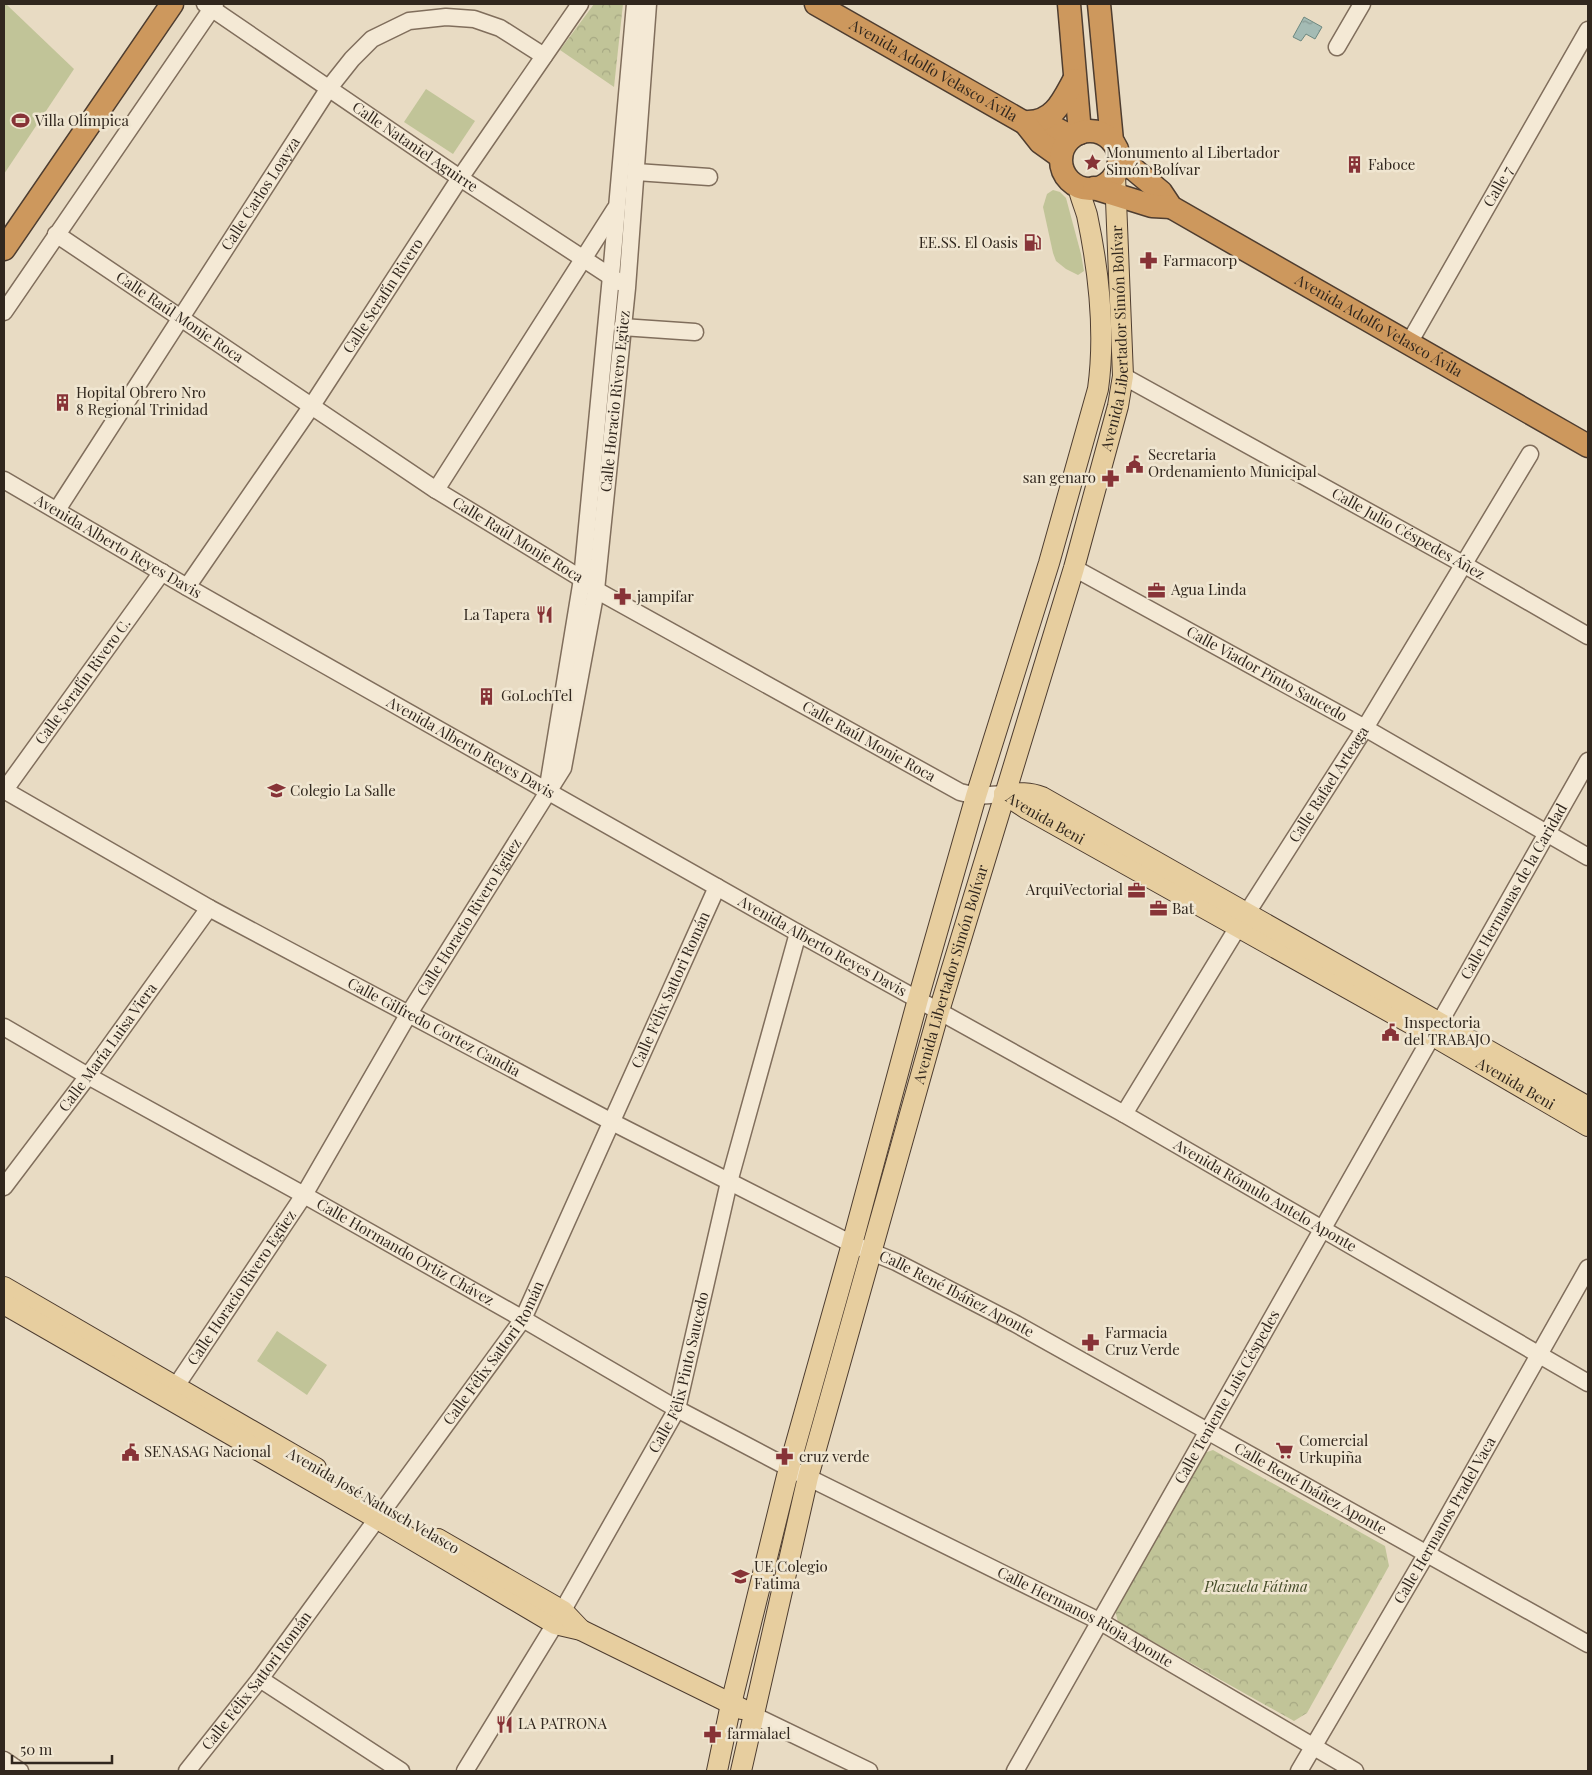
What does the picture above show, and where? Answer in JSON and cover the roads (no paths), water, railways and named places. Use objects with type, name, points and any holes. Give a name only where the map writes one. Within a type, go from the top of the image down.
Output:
[{"type":"highway","points":[[4,249],[172,4]]},
{"type":"highway","name":"Avenida Adolfo Velasco Ávila","points":[[816,4],[1025,122],[1053,127],[1076,135]]},
{"type":"highway","points":[[1069,4],[1076,135]]},
{"type":"highway","points":[[1099,4],[1115,167],[1109,181],[1086,187],[1069,180],[1064,172],[1061,158],[1063,150],[1076,135],[1089,131],[1098,132],[1115,167]]},
{"type":"highway","points":[[1025,122],[1039,122],[1052,114],[1063,100],[1074,80]]},
{"type":"highway","name":"Avenida Adolfo Velasco Ávila","points":[[1025,122],[1040,142],[1061,158]]},
{"type":"highway","name":"Avenida Adolfo Velasco Ávila","points":[[1115,167],[1152,206],[1171,207]]},
{"type":"highway","name":"Avenida Adolfo Velasco Ávila","points":[[1115,167],[1161,192],[1171,207],[1588,446]]},
{"type":"main road","name":"Avenida Libertador Simón Bolívar","points":[[741,1771],[808,1476],[939,1011],[1074,568],[1118,406],[1123,376],[1115,167]]},
{"type":"main road","name":"Avenida Libertador Simón Bolívar","points":[[717,1771],[731,1704],[789,1468],[918,999],[976,796],[1049,563],[1098,389],[1102,362],[1100,296],[1086,214],[1086,187]]},
{"type":"main road","name":"Avenida Beni","points":[[1004,794],[1024,792],[1042,797],[1242,920],[1437,1030],[1588,1107]]},
{"type":"main road","name":"Avenida Beni","points":[[1437,1030],[1588,1126]]},
{"type":"main road","name":"Avenida José Natusch Velasco","points":[[4,1287],[171,1393]]},
{"type":"main road","name":"Avenida José Natusch Velasco","points":[[4,1304],[171,1393],[581,1630],[753,1715]]},
{"type":"street","name":"Calle Serafín Rivero","points":[[188,587],[311,407],[460,178],[580,4]]},
{"type":"street","name":"Calle Horacio Rivero Egüez","points":[[548,791],[582,579],[635,4]]},
{"type":"street","name":"Calle Horacio Rivero Egüez","points":[[171,1393],[304,1195],[408,1015],[563,768],[596,590],[633,211],[648,4]]},
{"type":"street","points":[[1337,47],[1362,4]]},
{"type":"street","points":[[4,312],[210,5]]},
{"type":"street","name":"Calle Nataniel Aguirre","points":[[210,5],[460,178],[611,276],[626,288]]},
{"type":"street","name":"Calle Carlos Loayza","points":[[58,510],[329,88],[352,59],[372,39],[409,21],[446,18],[474,19],[500,28],[544,56]]},
{"type":"street","name":"Calle 7","points":[[1409,343],[1588,30]]},
{"type":"street","points":[[636,172],[709,176]]},
{"type":"street","points":[[436,490],[584,260],[616,206],[633,211]]},
{"type":"street","name":"Calle Raúl Monje Roca","points":[[56,234],[436,490],[582,579],[596,590],[960,792],[976,796],[1004,794]]},
{"type":"street","points":[[622,327],[695,332]]},
{"type":"street","name":"Calle Julio Céspedes Áñez","points":[[1123,376],[1463,564],[1588,636]]},
{"type":"street","name":"Calle Rafael Arteaga","points":[[1124,1114],[1242,920],[1365,728],[1530,454]]},
{"type":"street","name":"Avenida Alberto Reyes Davis","points":[[4,480],[188,587],[939,1011]]},
{"type":"street","name":"Calle Viador Pinto Saucedo","points":[[1074,568],[1365,728],[1588,857]]},
{"type":"street","name":"Calle Serafín Rivero C.","points":[[4,790],[162,572]]},
{"type":"street","name":"Calle Hermanas de la Caridad","points":[[1437,1030],[1588,761]]},
{"type":"street","name":"Calle Gilfredo Cortez Candia","points":[[4,790],[209,908],[408,1015],[729,1182],[852,1244],[872,1251]]},
{"type":"street","name":"Calle Félix Sattori Román","points":[[187,1771],[260,1679],[523,1319],[717,887]]},
{"type":"street","name":"Calle María Luisa Viera","points":[[4,1187],[88,1076],[209,908]]},
{"type":"street","name":"Calle Félix Pinto Saucedo","points":[[465,1771],[559,1617],[677,1410],[729,1182],[798,933]]},
{"type":"street","name":"Avenida Rómulo Antelo Aponte","points":[[939,1011],[1124,1114],[1588,1383]]},
{"type":"street","name":"Calle Hormando Ortiz Chávez","points":[[4,1027],[88,1076],[523,1319],[677,1410],[808,1476]]},
{"type":"street","name":"Calle Teniente Luis Céspedes","points":[[1015,1771],[1437,1030]]},
{"type":"street","name":"Calle René Ibáñez Aponte","points":[[872,1251],[1016,1324],[1588,1644]]},
{"type":"street","name":"Calle Hermanos Pradel Vaca","points":[[1299,1771],[1427,1553],[1588,1268]]},
{"type":"street","name":"Calle Hermanos Rioja Aponte","points":[[808,1476],[1100,1622],[1355,1771]]},
{"type":"street","points":[[260,1679],[401,1771]]},
{"type":"street","points":[[753,1715],[869,1771]]},
{"type":"street","points":[[4,1760],[20,1771]]},
{"type":"water","points":[[1304,17],[1322,27],[1315,39],[1306,34],[1301,41],[1293,37]]},
{"type":"place","name":"Villa Olímpica","points":[[21,121]]},
{"type":"place","name":"Monumento al Libertador Simón Bolívar","points":[[1092,162]]},
{"type":"place","name":"Faboce","points":[[1354,165]]},
{"type":"place","name":"EE.SS. El Oasis","points":[[1032,243]]},
{"type":"place","name":"Farmacorp","points":[[1149,261]]},
{"type":"place","name":"Hopital Obrero Nro 8 Regional Trinidad","points":[[62,402]]},
{"type":"place","name":"Secretaria Ordenamiento Municipal","points":[[1134,464]]},
{"type":"place","name":"san genaro","points":[[1110,478]]},
{"type":"place","name":"Agua Linda","points":[[1157,590]]},
{"type":"place","name":"jampifar","points":[[623,597]]},
{"type":"place","name":"La Tapera","points":[[544,615]]},
{"type":"place","name":"GoLochTel","points":[[487,696]]},
{"type":"place","name":"Colegio La Salle","points":[[276,791]]},
{"type":"place","name":"ArquiVectorial","points":[[1137,890]]},
{"type":"place","name":"Bat","points":[[1158,909]]},
{"type":"place","name":"Inspectoria del TRABAJO","points":[[1390,1032]]},
{"type":"place","name":"Farmacia Cruz Verde","points":[[1091,1342]]},
{"type":"place","name":"Comercial Urkupiña","points":[[1285,1450]]},
{"type":"place","name":"SENASAG Nacional","points":[[130,1452]]},
{"type":"place","name":"cruz verde","points":[[785,1457]]},
{"type":"place","name":"UE Colegio Fatima","points":[[740,1576]]},
{"type":"place","name":"LA PATRONA","points":[[504,1724]]},
{"type":"place","name":"farmalael","points":[[713,1734]]},
{"type":"park label","name":"Plazuela Fátima","points":[[1256,1587]]}]
